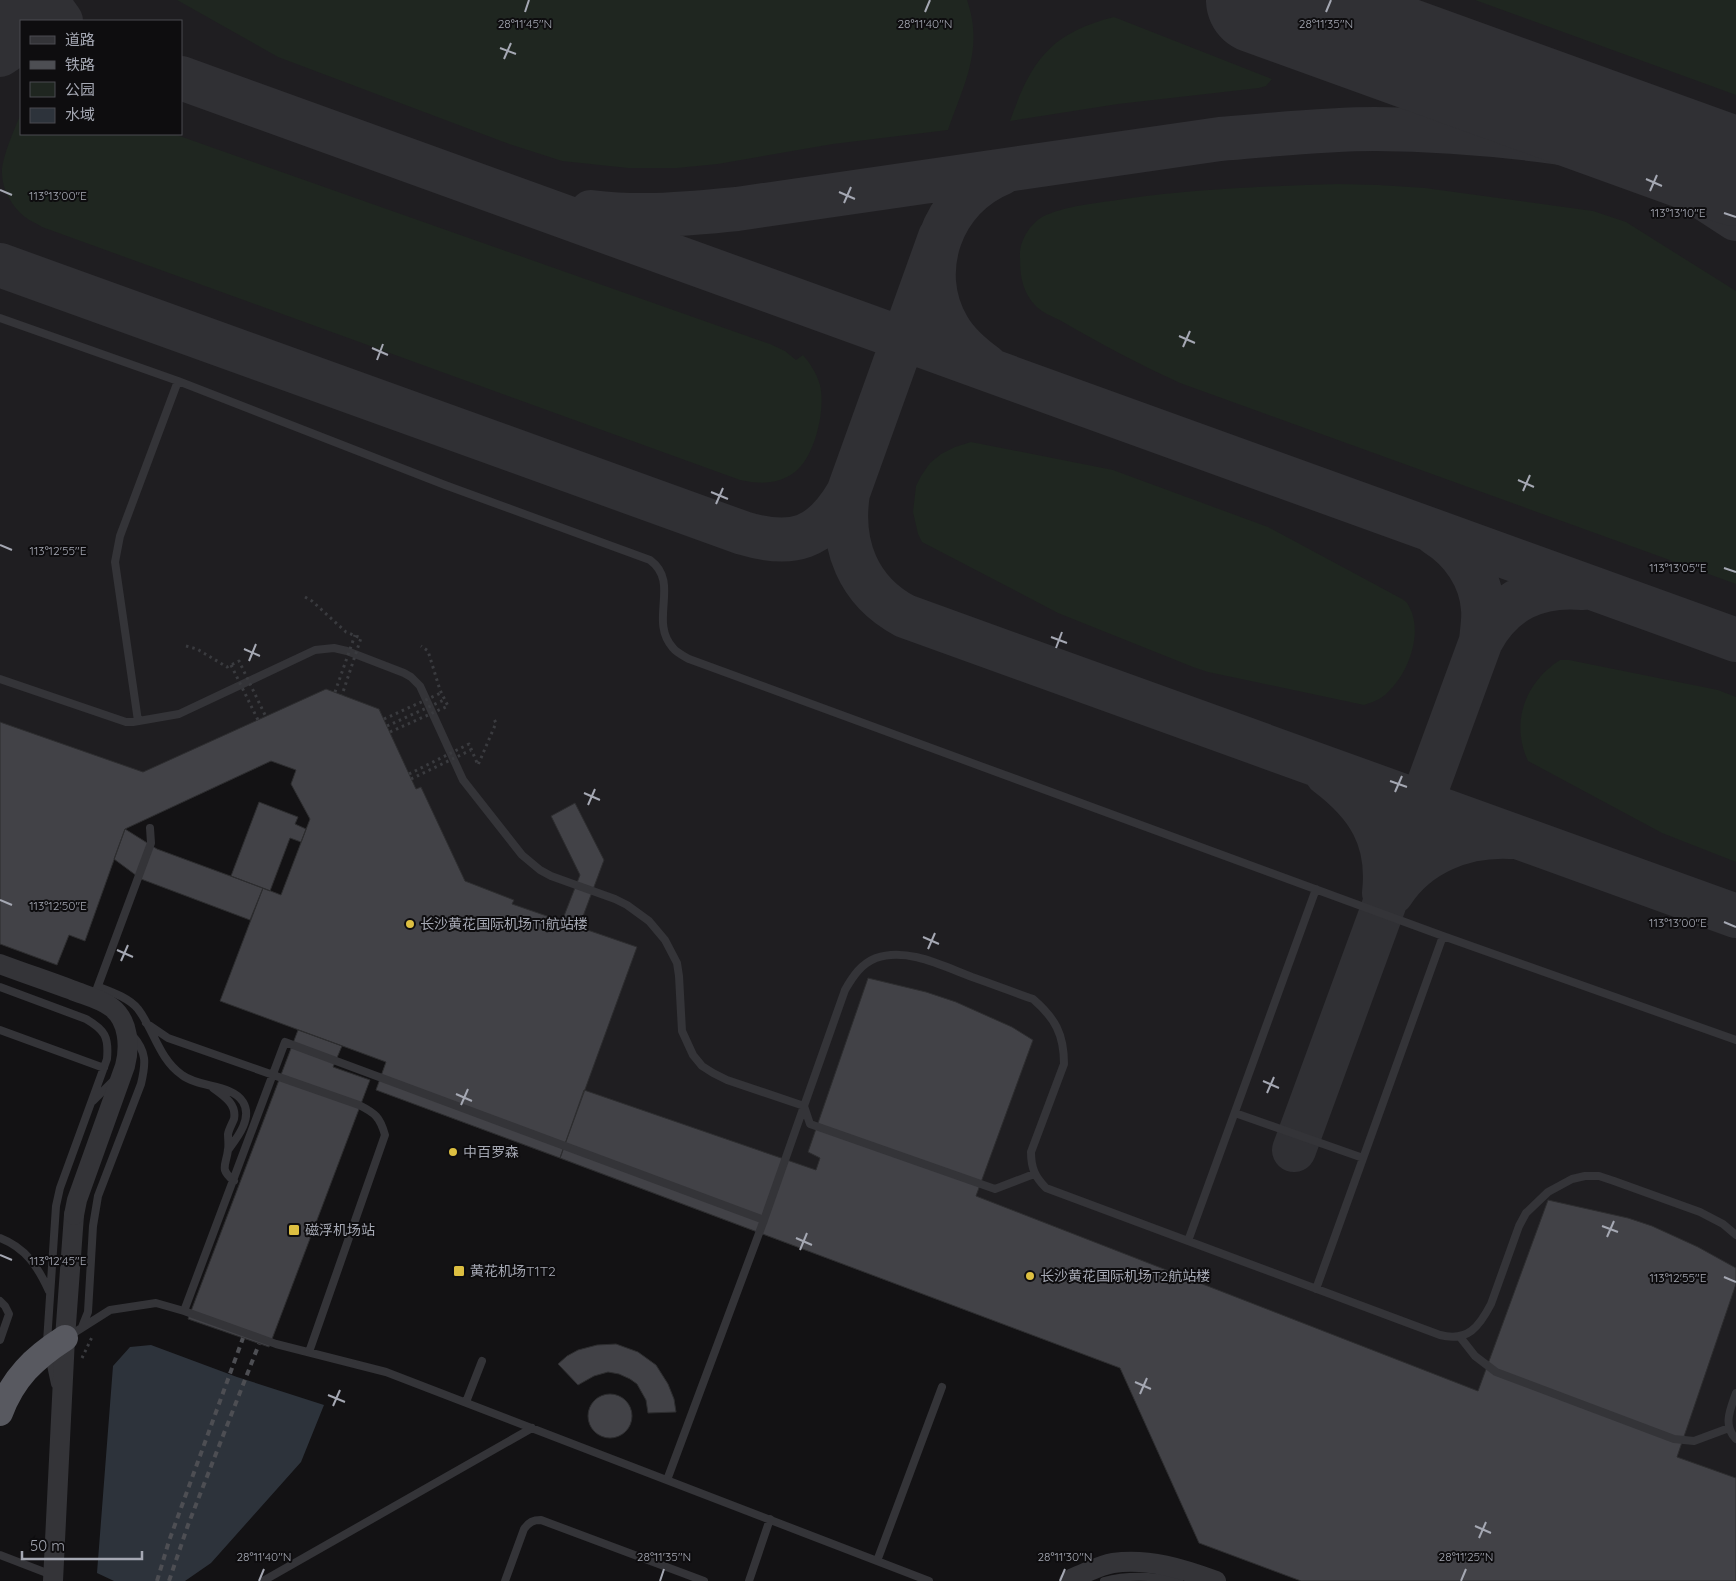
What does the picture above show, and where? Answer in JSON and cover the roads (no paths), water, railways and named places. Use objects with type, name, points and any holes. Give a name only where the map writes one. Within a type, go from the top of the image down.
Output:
[{"type":"highway","points":[[1,1411],[28,1365],[65,1338]]},
{"type":"street","points":[[0,964],[111,1006],[122,1019],[128,1036],[128,1053],[125,1066],[76,1200],[65,1338],[53,1578]]},
{"type":"street","points":[[1069,1581],[1112,1563],[1149,1562],[1186,1570],[1216,1581]]},
{"type":"lane","points":[[0,318],[178,382],[445,485],[650,560],[661,571],[665,586],[662,618],[669,642],[673,649],[689,659],[1443,936],[1736,1040]]},
{"type":"lane","points":[[138,721],[115,562],[120,536],[178,382]]},
{"type":"lane","points":[[0,678],[126,722],[179,714],[315,650],[324,648],[347,651],[404,673],[420,686],[463,780],[522,855],[540,870],[551,876],[615,899],[628,906],[649,921],[665,940],[672,951],[678,970],[682,1031],[693,1055],[702,1066],[727,1080],[804,1106]]},
{"type":"lane","points":[[92,993],[99,987],[151,843],[150,828]]},
{"type":"lane","points":[[1188,1242],[1316,889]]},
{"type":"lane","points":[[1316,1289],[1443,936]]},
{"type":"lane","points":[[667,1480],[764,1220],[845,990],[853,976],[862,966],[876,958],[892,955],[924,959],[1033,999],[1055,1023],[1061,1036],[1064,1064],[1031,1152],[1034,1174],[1046,1188],[1440,1335],[1450,1338],[1460,1337],[1468,1334],[1476,1327],[1485,1316],[1491,1304],[1519,1226],[1526,1214],[1548,1192],[1572,1179],[1585,1176],[1599,1176],[1700,1212],[1723,1224],[1736,1235]]},
{"type":"lane","points":[[0,959],[92,993],[143,1050],[145,1067],[141,1084],[98,1196],[93,1226],[88,1312],[65,1338]]},
{"type":"lane","points":[[0,970],[89,1002],[114,1016],[120,1031],[122,1048],[120,1066],[113,1081],[91,1102]]},
{"type":"lane","points":[[0,987],[98,1025],[105,1034],[108,1045],[107,1059],[60,1188],[56,1206],[47,1330],[65,1338]]},
{"type":"lane","points":[[99,987],[125,999],[137,1008],[161,1052],[182,1076],[211,1087],[228,1090],[236,1094],[243,1102],[246,1110],[245,1120],[238,1137],[228,1150]]},
{"type":"lane","points":[[146,1023],[168,1038],[359,1105],[373,1112],[381,1122],[385,1135],[309,1352]]},
{"type":"lane","points":[[0,1030],[104,1068]]},
{"type":"lane","points":[[184,1311],[285,1042],[764,1220]]},
{"type":"lane","points":[[211,1087],[227,1098],[235,1114],[228,1134],[228,1150],[224,1166],[226,1175],[234,1182]]},
{"type":"lane","points":[[804,1106],[810,1124],[995,1189],[1034,1174]]},
{"type":"lane","points":[[1235,1113],[1363,1158]]},
{"type":"lane","points":[[0,1238],[26,1253],[40,1271],[50,1292]]},
{"type":"lane","points":[[0,1301],[9,1314],[0,1340]]},
{"type":"lane","points":[[65,1338],[110,1310],[156,1303],[276,1344],[386,1372],[929,1581]]},
{"type":"lane","points":[[1460,1337],[1475,1356],[1496,1372],[1674,1439],[1694,1441],[1729,1428]]},
{"type":"lane","points":[[466,1402],[482,1361]]},
{"type":"lane","points":[[877,1561],[942,1387]]},
{"type":"lane","points":[[1736,1392],[1727,1420],[1732,1435],[1736,1439]]},
{"type":"lane","points":[[263,1581],[532,1428]]},
{"type":"lane","points":[[505,1581],[524,1529],[528,1523],[534,1520],[541,1520],[704,1581]]},
{"type":"lane","points":[[749,1581],[770,1520]]},
{"type":"lane","points":[[0,1555],[53,1578]]},
{"type":"lane","points":[[1104,1581],[1115,1578],[1149,1576],[1179,1581]]},
{"type":"water","points":[[151,1345],[237,1377],[324,1405],[301,1462],[211,1563],[185,1581],[114,1581],[97,1573],[113,1366],[130,1347]]},
{"type":"railway","points":[[157,1581],[169,1541],[243,1338]]},
{"type":"railway","points":[[169,1581],[188,1525],[259,1344]]},
{"type":"place","name":"长沙黄花国际机场T1航站楼","points":[[410,924]]},
{"type":"place","name":"中百罗森","points":[[453,1152]]},
{"type":"place","name":"磁浮机场站","points":[[294,1230]]},
{"type":"place","name":"黄花机场T1T2","points":[[459,1271]]},
{"type":"place","name":"长沙黄花国际机场T2航站楼","points":[[1030,1276]]}]
